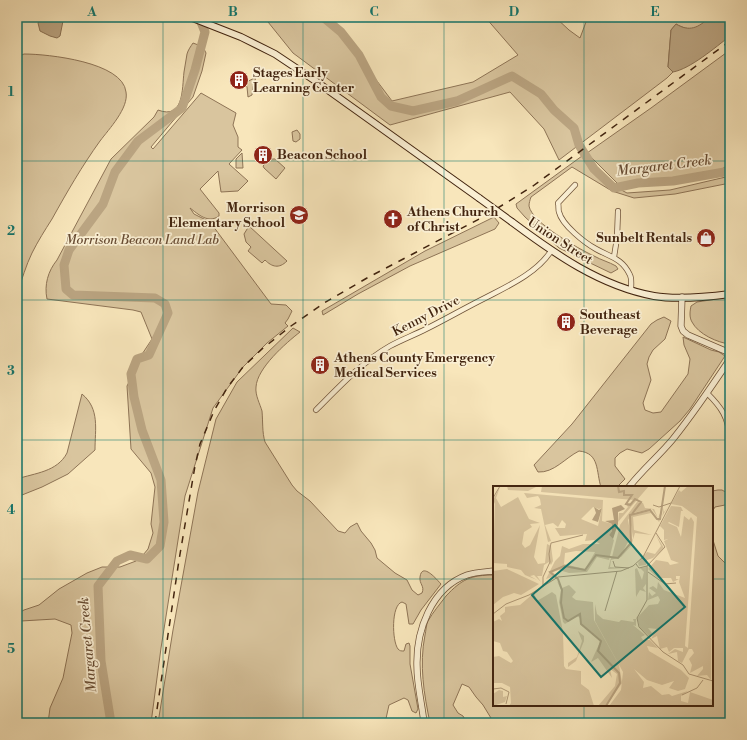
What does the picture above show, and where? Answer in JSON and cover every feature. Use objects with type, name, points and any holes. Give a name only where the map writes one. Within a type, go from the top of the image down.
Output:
[{"type":"main road","name":"Union Street","points":[[190,17],[241,36],[275,54],[314,80],[574,266],[631,290],[655,296],[708,297],[730,294]]},
{"type":"street","points":[[575,185],[558,203],[559,213],[563,221],[582,239],[596,249],[614,257],[625,268],[630,276],[631,290]]},
{"type":"street","points":[[614,257],[617,238],[618,211]]},
{"type":"street","name":"Kenny Drive","points":[[316,410],[374,356],[390,346],[514,282],[540,264],[547,258],[551,251]]},
{"type":"street","points":[[682,297],[681,326],[683,331],[688,335],[730,354]]},
{"type":"street","points":[[630,486],[638,475],[672,440],[707,394],[730,359]]},
{"type":"street","points":[[707,394],[723,412],[727,420],[730,438]]},
{"type":"street","points":[[424,723],[417,665],[419,641],[426,616],[437,598],[451,584],[467,575],[493,571]]},
{"type":"green space","points":[[264,17],[329,17],[392,101],[473,82],[518,55],[485,17],[555,17],[580,38],[586,22],[583,17],[709,17],[701,25],[690,29],[676,24],[671,30],[668,67],[673,72],[559,160],[544,129],[510,92],[390,125],[293,53]]},
{"type":"green space","name":"Morrison Beacon Land Lab","points":[[193,43],[201,46],[206,53],[202,71],[193,97],[151,147],[153,149],[201,93],[236,113],[233,125],[238,137],[238,147],[242,150],[229,164],[248,181],[238,191],[221,192],[218,171],[200,189],[219,213],[219,216],[207,219],[190,208],[194,214],[210,222],[271,304],[286,305],[292,311],[285,323],[288,326],[267,343],[243,367],[213,408],[185,496],[161,648],[151,723],[48,723],[50,708],[63,678],[72,633],[71,625],[55,619],[21,621],[17,614],[39,605],[59,589],[87,573],[102,567],[120,567],[136,561],[143,555],[148,549],[153,533],[151,524],[155,487],[151,473],[131,449],[127,386],[130,380],[129,374],[152,339],[141,312],[47,299],[46,289],[48,278],[51,269],[111,159],[154,117],[158,110],[166,112],[173,111],[177,107],[182,94],[187,54]]},
{"type":"green space","points":[[730,50],[730,164],[717,172],[621,187],[587,153],[651,108]]},
{"type":"green space","points":[[24,54],[66,58],[99,67],[112,73],[122,82],[126,92],[126,98],[118,118],[100,141],[81,170],[37,244],[28,262],[17,293],[17,57]]},
{"type":"green space","points":[[256,77],[252,95],[248,97],[245,83]]},
{"type":"green space","points":[[297,130],[300,134],[300,139],[296,142],[293,141],[292,132]]},
{"type":"green space","points":[[242,153],[243,168],[236,168],[236,159]]},
{"type":"green space","points":[[582,156],[599,171],[610,184],[627,193],[670,190],[730,176],[730,183],[675,194],[634,198],[612,191],[572,167],[531,197],[529,206],[532,213],[538,220],[557,235],[578,248],[616,266],[618,269],[611,273],[559,248],[525,217],[517,208],[516,204]]},
{"type":"green space","points":[[270,159],[275,159],[285,168],[276,179],[263,166]]},
{"type":"green space","points":[[494,217],[499,223],[495,229],[410,266],[323,315],[322,311],[425,251]]},
{"type":"green space","points":[[249,226],[287,261],[284,264],[273,266],[265,260],[262,263],[248,251],[251,247],[246,242],[244,234]]},
{"type":"green space","points":[[730,297],[730,344],[714,340],[703,334],[691,320],[690,314],[691,306],[697,302]]},
{"type":"green space","points":[[664,317],[671,321],[665,339],[653,350],[649,357],[647,364],[651,380],[643,403],[645,410],[653,413],[661,412],[688,374],[690,359],[684,345],[683,337],[725,356],[690,409],[680,421],[649,449],[642,453],[627,449],[615,458],[615,466],[625,479],[618,486],[601,486],[594,459],[591,455],[579,451],[554,468],[544,472],[538,472],[534,465],[572,424],[651,324]]},
{"type":"green space","points":[[293,328],[300,332],[273,356],[261,372],[256,387],[256,393],[262,411],[265,442],[292,485],[310,501],[338,531],[345,533],[350,527],[357,523],[375,550],[377,558],[395,573],[407,580],[412,590],[418,595],[423,591],[420,577],[421,573],[424,571],[427,571],[434,576],[441,584],[421,610],[413,624],[409,624],[406,604],[402,602],[398,605],[394,616],[394,631],[398,649],[404,651],[406,644],[409,643],[410,646],[410,664],[418,709],[416,713],[412,711],[408,700],[404,698],[389,705],[385,723],[158,723],[198,492],[216,419],[237,382]]},
{"type":"green space","points":[[730,373],[730,398],[725,382]]},
{"type":"green space","points":[[82,394],[92,406],[94,413],[96,427],[95,450],[68,474],[17,497],[17,479],[52,468],[63,459],[67,453]]},
{"type":"green space","points":[[722,490],[729,494],[730,504],[715,507],[713,510],[713,491]]},
{"type":"green space","points":[[713,540],[718,556],[730,568],[730,723],[494,723],[483,705],[469,687],[462,684],[453,705],[467,723],[430,723],[422,668],[423,646],[427,623],[446,596],[457,586],[467,579],[493,575],[493,706],[713,706]]},
{"type":"shaded area","points":[[41,17],[61,17],[63,21],[60,36],[57,38],[40,31],[38,23]]},
{"type":"shaded area","points":[[709,17],[730,17],[730,36],[695,62],[687,67],[673,72],[668,67],[671,30],[676,24],[685,28],[694,28]]},
{"type":"waterway","name":"Margaret Creek","points":[[111,723],[101,661],[98,586],[117,561],[130,555],[147,559],[160,546],[164,522],[161,480],[142,430],[134,397],[131,374],[137,359],[149,355],[168,313],[165,304],[155,298],[73,295],[66,289],[64,265],[69,250],[103,204],[115,172],[138,141],[182,108],[195,70],[205,32],[199,17]]},
{"type":"waterway","name":"Margaret Creek","points":[[323,17],[341,32],[359,55],[381,97],[391,106],[413,111],[457,101],[512,76],[541,94],[554,110],[574,128],[579,145],[594,169],[614,188],[638,183],[673,181],[730,171]]},
{"type":"railway","points":[[155,723],[179,560],[200,444],[214,411],[227,388],[243,367],[262,349],[291,326],[324,303],[367,278],[485,216],[533,186],[730,41]]},
{"type":"place","name":"Stages Early Learning Center","points":[[239,80]]},
{"type":"place","name":"Beacon School","points":[[263,155]]},
{"type":"place","name":"Morrison Elementary School","points":[[299,215]]},
{"type":"place","name":"Athens Church of Christ","points":[[393,219]]},
{"type":"place","name":"Sunbelt Rentals","points":[[706,238]]},
{"type":"place","name":"Southeast Beverage","points":[[566,322]]},
{"type":"place","name":"Athens County Emergency Medical Services","points":[[320,365]]}]
